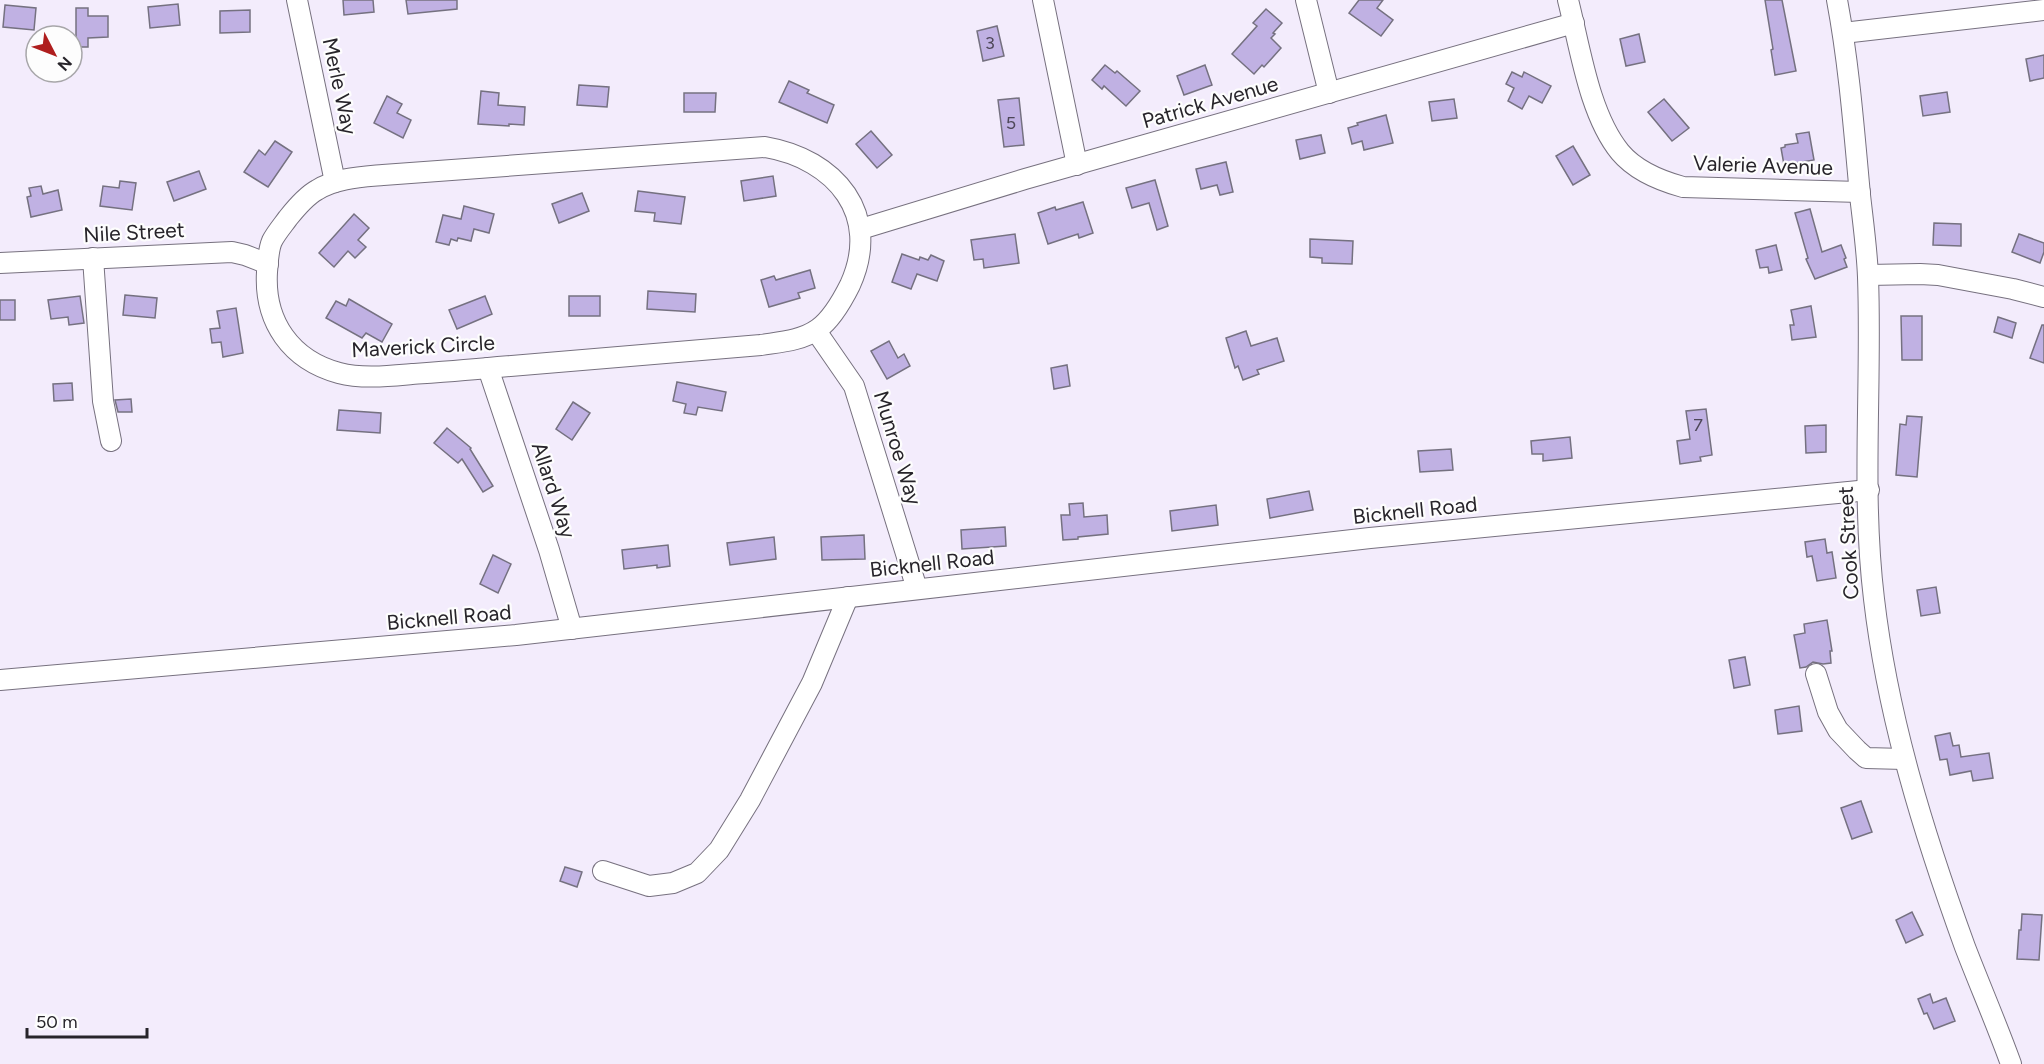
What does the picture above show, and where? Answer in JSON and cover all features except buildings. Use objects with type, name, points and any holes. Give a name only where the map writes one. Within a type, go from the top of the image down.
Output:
[{"type":"street","name":"Merle Way","points":[[297,0],[335,182]]},
{"type":"street","points":[[1043,0],[1077,165]]},
{"type":"street","points":[[1306,0],[1329,93]]},
{"type":"street","name":"Valerie Avenue","points":[[1568,0],[1600,118],[1620,152],[1642,170],[1683,187],[1860,192]]},
{"type":"street","name":"Cook Street","points":[[1836,0],[1843,33],[1868,275],[1869,490],[1867,508],[1879,643],[1904,759],[1917,804],[1965,947],[2011,1064]]},
{"type":"street","points":[[1843,33],[2044,10]]},
{"type":"street","name":"Patrick Avenue","points":[[861,229],[1574,23]]},
{"type":"street","name":"Maverick Circle","points":[[765,147],[798,155],[836,181],[853,208],[861,229],[861,243],[853,278],[845,294],[827,322],[816,331],[803,337],[761,345],[488,368],[379,376],[342,374],[309,361],[288,344],[273,317],[267,287],[268,264],[273,240],[292,213],[317,189],[335,182],[348,178],[383,175],[765,147]]},
{"type":"street","name":"Nile Street","points":[[0,263],[237,252],[268,264]]},
{"type":"street","points":[[93,258],[103,401],[111,441]]},
{"type":"street","points":[[1868,275],[1938,275],[2044,297]]},
{"type":"street","name":"Munroe Way","points":[[816,331],[854,386],[917,589]]},
{"type":"street","name":"Allard Way","points":[[488,368],[549,550],[572,629]]},
{"type":"street","name":"Bicknell Road","points":[[0,680],[516,635],[1371,538],[1869,490]]},
{"type":"street","points":[[603,871],[649,886],[673,883],[697,873],[719,850],[750,800],[812,683],[848,597]]},
{"type":"street","points":[[1816,674],[1827,712],[1838,730],[1857,750],[1866,758],[1904,759]]}]
